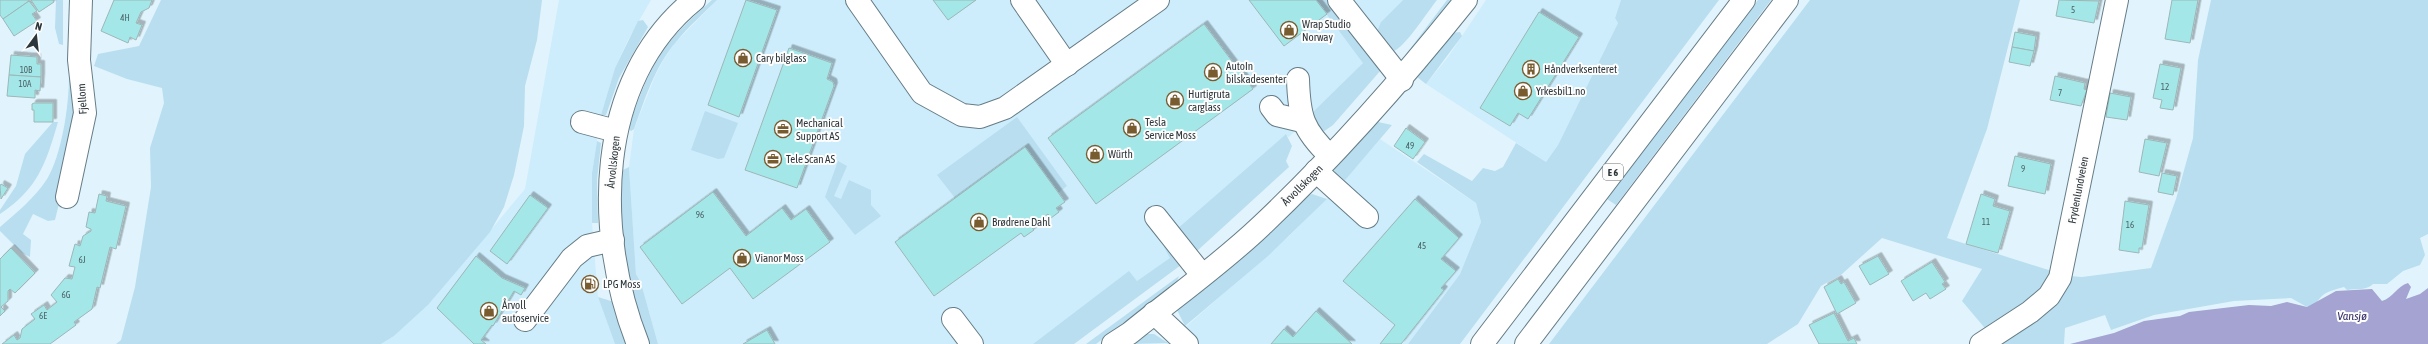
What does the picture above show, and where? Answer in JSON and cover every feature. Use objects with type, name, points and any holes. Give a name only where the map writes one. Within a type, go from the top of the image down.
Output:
[{"type":"main road","name":"Fjellom","points":[[67,197],[85,114],[79,60],[81,0]]},
{"type":"main road","points":[[857,0],[922,93],[962,115],[980,117],[996,113],[1067,65],[1158,0]]},
{"type":"main road","points":[[1022,0],[1067,65]]},
{"type":"main road","points":[[1340,0],[1402,80]]},
{"type":"main road","name":"Årvollskogen","points":[[1113,344],[1202,275],[1260,227],[1323,164],[1402,80],[1466,0]]},
{"type":"main road","name":"E 6","points":[[1482,344],[1744,0]]},
{"type":"main road","points":[[1526,344],[1787,0]]},
{"type":"main road","name":"Frydenlundveien","points":[[1981,344],[2030,312],[2049,296],[2060,278],[2117,0]]},
{"type":"main road","name":"Årvollskogen","points":[[638,344],[630,323],[618,278],[613,240],[610,198],[616,131],[626,95],[652,47],[686,2]]},
{"type":"main road","points":[[1298,79],[1298,104],[1302,121],[1318,144],[1323,164],[1367,217]]},
{"type":"main road","points":[[1271,107],[1277,115],[1302,121]]},
{"type":"main road","points":[[582,122],[616,131]]},
{"type":"main road","points":[[1156,218],[1202,275]]},
{"type":"main road","points":[[525,320],[572,258],[588,246],[613,240]]},
{"type":"main road","points":[[1154,313],[1187,344]]},
{"type":"main road","points":[[953,319],[972,344]]},
{"type":"shaded area","points":[[56,0],[63,0],[63,45],[59,44],[55,28]]},
{"type":"shaded area","points":[[161,0],[542,0],[537,40],[525,86],[524,126],[514,175],[504,207],[490,232],[428,305],[394,336],[381,344],[116,344],[121,340],[135,287],[151,187],[150,148],[164,103],[162,88],[127,79],[94,66],[98,54],[139,46]]},
{"type":"shaded area","points":[[559,0],[651,0],[628,40],[615,68],[601,115],[592,173],[592,223],[598,297],[615,344],[381,344],[394,336],[428,305],[525,189]]},
{"type":"shaded area","points":[[712,0],[717,0],[681,36],[662,62],[651,83],[634,129],[631,131],[628,128],[638,101],[645,83],[659,57],[676,34]]},
{"type":"shaded area","points":[[717,0],[1403,0],[1381,22],[1383,43],[1289,137],[1285,135],[1177,229],[1171,258],[1137,281],[1129,272],[1033,344],[658,344],[641,283],[636,274],[629,167],[634,129],[655,76],[665,57],[675,43]]},
{"type":"shaded area","points":[[1316,0],[1330,0],[1381,70],[1333,125],[1323,132],[1309,116],[1363,63]]},
{"type":"shaded area","points":[[1403,0],[1437,0],[1416,29],[1403,44],[1392,52],[1376,34],[1381,22]]},
{"type":"shaded area","points":[[1447,0],[1452,0],[1414,48],[1407,53]]},
{"type":"shaded area","points":[[1486,0],[1621,0],[1615,18],[1618,23],[1558,145],[1546,162],[1426,84],[1448,57]]},
{"type":"shaded area","points":[[1621,0],[1719,0],[1460,344],[1408,344],[1460,274],[1481,222],[1476,203],[1417,162],[1424,154],[1472,181],[1483,168],[1495,171],[1503,167],[1516,143],[1546,162],[1558,145],[1618,23],[1615,18]]},
{"type":"shaded area","points":[[1758,0],[1771,0],[1616,205],[1607,199]]},
{"type":"shaded area","points":[[1810,0],[2020,0],[1987,129],[1947,238],[2055,272],[2048,287],[1989,333],[1962,301],[1982,269],[1882,238],[1842,274],[1821,286],[1798,324],[1767,344],[1549,344]]},
{"type":"shaded area","points":[[2211,0],[2428,0],[2428,234],[2420,238],[2425,255],[2420,265],[2403,271],[2387,284],[2373,284],[2367,288],[2347,290],[2344,287],[2332,290],[2324,294],[2315,304],[2307,307],[2291,298],[2234,301],[2154,315],[2111,330],[2105,315],[2065,328],[2064,344],[1992,344],[2070,276],[2082,277],[2151,268],[2176,199],[2193,138],[2198,60]]},
{"type":"shaded area","points":[[643,20],[648,27],[619,78],[606,115],[601,115],[615,68],[638,21]]},
{"type":"shaded area","points":[[1460,32],[1462,36],[1426,84],[1417,77],[1452,33]]},
{"type":"shaded area","points":[[73,55],[77,95],[73,147],[55,220],[48,221],[33,214],[23,234],[31,240],[30,257],[22,253],[0,231],[0,227],[37,193],[53,167],[62,136],[68,102],[68,56]]},
{"type":"shaded area","points":[[705,111],[738,123],[724,158],[718,159],[691,150]]},
{"type":"shaded area","points":[[1017,117],[1067,186],[1058,193],[955,198],[937,175]]},
{"type":"shaded area","points":[[53,122],[58,122],[39,174],[23,195],[13,205],[0,214],[0,210],[16,186],[25,154]]},
{"type":"shaded area","points":[[1378,122],[1392,125],[1341,185],[1334,170],[1336,166]]},
{"type":"shaded area","points":[[1286,134],[1292,146],[1286,161],[1289,167],[1197,251],[1194,251],[1177,229]]},
{"type":"shaded area","points":[[1380,139],[1476,203],[1481,222],[1460,274],[1408,344],[1166,344],[1288,237],[1341,185]]},
{"type":"shaded area","points":[[597,141],[601,143],[597,180],[598,223],[592,223],[592,173]]},
{"type":"shaded area","points":[[838,161],[847,166],[834,196],[841,199],[849,180],[871,190],[871,205],[881,216],[855,235],[825,197]]},
{"type":"shaded area","points":[[629,167],[636,274],[641,283],[658,344],[650,344],[635,301],[626,259],[621,216],[621,171]]},
{"type":"shaded area","points":[[1312,194],[1327,199],[1268,256],[1185,326],[1177,310],[1304,197]]},
{"type":"shaded area","points":[[1167,244],[1181,265],[1074,344],[1033,344],[1129,271],[1137,281],[1170,258],[1164,247]]},
{"type":"shaded area","points":[[1179,276],[1176,284],[1096,344],[1086,344]]},
{"type":"shaded area","points":[[598,297],[614,302],[628,344],[615,344]]},
{"type":"shaded area","points":[[1143,334],[1154,334],[1168,343],[1130,344]]},
{"type":"water","name":"Vansjø","points":[[2408,283],[2411,287],[2406,299],[2420,294],[2428,288],[2428,344],[2070,344],[2114,333],[2144,321],[2180,316],[2189,312],[2249,305],[2271,306],[2287,302],[2307,307],[2336,291],[2372,289],[2382,301]]},
{"type":"building","points":[[0,0],[29,1],[3,19],[0,15]]},
{"type":"building","points":[[31,0],[53,0],[54,2],[39,12]]},
{"type":"building","points":[[114,0],[152,0],[149,8],[141,12],[136,23],[142,25],[136,40],[130,37],[128,43],[101,31]]},
{"type":"building","name":"Cary bilglass","points":[[746,0],[777,10],[739,117],[708,105]]},
{"type":"building","points":[[933,0],[976,0],[948,20]]},
{"type":"building","name":"Wrap Studio Norway","points":[[1249,0],[1316,0],[1327,14],[1284,46]]},
{"type":"building","points":[[2059,0],[2099,1],[2094,23],[2056,16]]},
{"type":"building","points":[[2172,0],[2198,0],[2190,43],[2165,39]]},
{"type":"building","points":[[29,1],[37,11],[32,14],[37,21],[14,36],[3,19]]},
{"type":"building","name":"Håndverksenteret","points":[[1539,12],[1579,37],[1528,119],[1518,113],[1510,126],[1480,108]]},
{"type":"building","points":[[1204,24],[1253,89],[1096,204],[1048,138]]},
{"type":"building","points":[[2015,32],[2036,36],[2034,51],[2012,47]]},
{"type":"building","points":[[2012,47],[2034,51],[2030,66],[2009,62]]},
{"type":"building","points":[[789,48],[832,63],[827,79],[833,82],[834,86],[797,188],[745,170]]},
{"type":"building","points":[[11,55],[37,57],[37,64],[41,64],[41,77],[9,75]]},
{"type":"building","points":[[2160,64],[2181,68],[2173,110],[2160,108],[2162,100],[2153,98]]},
{"type":"building","points":[[9,75],[41,77],[40,91],[35,90],[35,98],[7,96]]},
{"type":"building","points":[[2055,76],[2085,83],[2084,89],[2087,90],[2081,106],[2050,100]]},
{"type":"building","points":[[2110,93],[2131,97],[2127,120],[2106,117]]},
{"type":"building","points":[[53,103],[53,122],[34,122],[34,110],[32,110],[32,104]]},
{"type":"building","points":[[1406,128],[1425,142],[1413,159],[1394,146]]},
{"type":"building","points":[[2145,139],[2167,143],[2159,176],[2139,172]]},
{"type":"building","name":"Brødrene Dahl","points":[[1025,147],[1065,202],[1056,208],[1059,212],[1051,218],[1048,214],[1031,226],[1034,230],[1024,237],[1021,233],[934,296],[895,242]]},
{"type":"building","points":[[2015,156],[2051,164],[2045,194],[2008,186]]},
{"type":"building","points":[[2162,173],[2177,176],[2173,195],[2158,192]]},
{"type":"building","points":[[1,184],[8,188],[1,199],[0,186]]},
{"type":"building","points":[[713,192],[746,236],[782,208],[791,220],[806,209],[830,242],[753,299],[730,268],[682,304],[640,247]]},
{"type":"building","points":[[99,194],[107,196],[106,201],[126,206],[116,249],[110,247],[100,288],[97,287],[92,309],[74,322],[76,325],[50,344],[2,344],[14,335],[17,340],[20,338],[22,329],[35,319],[31,314],[44,305],[47,310],[57,302],[51,295],[65,278],[72,279],[75,267],[69,266],[75,244],[80,246],[83,236],[91,231],[91,229],[86,227],[89,212],[95,213]]},
{"type":"building","points":[[1981,194],[1995,199],[1993,206],[2010,211],[1998,253],[1966,244]]},
{"type":"building","points":[[530,195],[548,208],[507,264],[490,251]]},
{"type":"building","points":[[1415,199],[1459,238],[1441,259],[1456,271],[1441,288],[1444,290],[1401,344],[1380,344],[1395,325],[1343,281]]},
{"type":"building","points":[[2125,201],[2149,205],[2142,248],[2139,248],[2139,253],[2119,250]]},
{"type":"building","points":[[11,248],[35,273],[15,293],[10,289],[8,291],[8,301],[1,307],[5,311],[0,316],[0,259]]},
{"type":"building","points":[[476,256],[502,278],[525,288],[521,295],[514,291],[493,326],[492,325],[481,340],[486,344],[474,344],[437,308]]},
{"type":"building","points":[[1878,256],[1889,274],[1870,285],[1859,266]]},
{"type":"building","points":[[1932,262],[1945,282],[1942,284],[1946,289],[1930,299],[1926,293],[1913,301],[1901,281]]},
{"type":"building","points":[[1838,279],[1841,284],[1844,282],[1856,303],[1837,314],[1824,287]]},
{"type":"building","points":[[1316,311],[1352,344],[1271,344],[1284,329],[1293,337]]},
{"type":"building","points":[[1834,313],[1848,341],[1854,338],[1857,344],[1819,344],[1809,325]]},
{"type":"building","points":[[767,330],[775,344],[743,344]]},
{"type":"place","name":"Wrap Studio Norway","points":[[1289,30]]},
{"type":"place","name":"Cary bilglass","points":[[743,58]]},
{"type":"place","name":"Håndverksenteret","points":[[1531,69]]},
{"type":"place","name":"AutoIn bilskadesenter","points":[[1213,72]]},
{"type":"place","name":"Yrkesbil1.no","points":[[1523,91]]},
{"type":"place","name":"Hurtigruta carglass","points":[[1175,100]]},
{"type":"place","name":"Tesla Service Moss","points":[[1132,128]]},
{"type":"place","name":"Mechanical Support AS","points":[[783,129]]},
{"type":"place","name":"Würth","points":[[1095,154]]},
{"type":"place","name":"Tele Scan AS","points":[[773,159]]},
{"type":"place","name":"Brødrene Dahl","points":[[979,222]]},
{"type":"place","name":"Vianor Moss","points":[[742,258]]},
{"type":"place","name":"LPG Moss","points":[[590,284]]},
{"type":"place","name":"Årvoll autoservice","points":[[489,311]]}]
